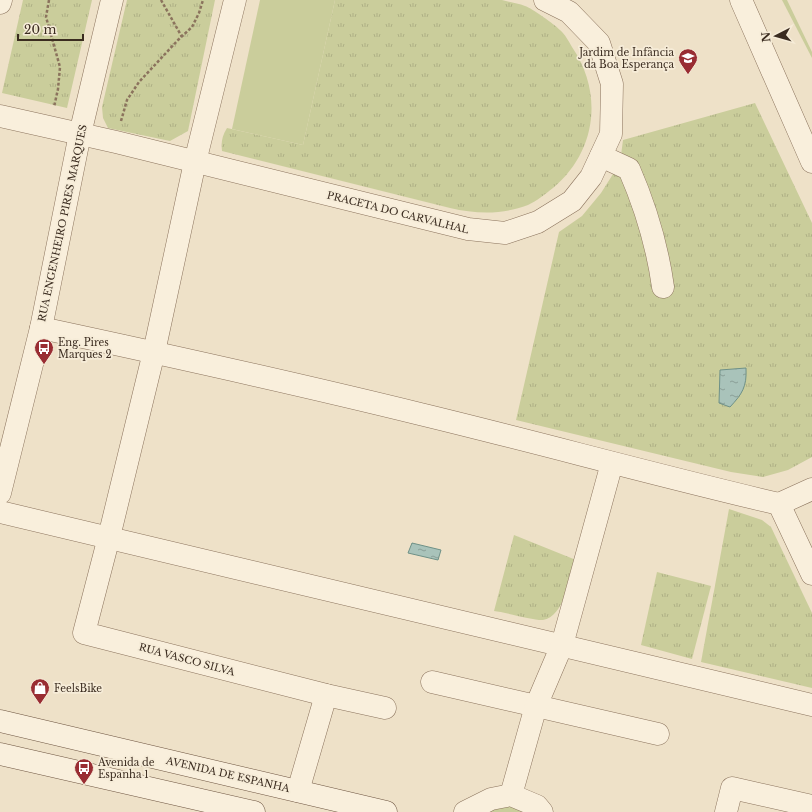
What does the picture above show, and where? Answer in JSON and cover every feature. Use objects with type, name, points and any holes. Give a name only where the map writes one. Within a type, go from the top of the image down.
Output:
[{"type":"street","name":"RUA ENGENHEIRO PIRES MARQUES","points":[[0,493],[41,328],[80,134],[112,0]]},
{"type":"street","points":[[109,538],[154,352],[195,162],[235,0]]},
{"type":"street","name":"PRACETA DO CARVALHAL","points":[[0,116],[116,142],[468,230],[505,232],[538,222],[572,201],[591,177],[611,134],[612,84],[599,43],[569,12],[545,0]]},
{"type":"street","points":[[741,0],[806,134],[812,162]]},
{"type":"street","points":[[601,156],[629,169],[649,219],[663,287]]},
{"type":"street","points":[[41,328],[154,352],[421,414],[707,488],[779,504],[812,489]]},
{"type":"street","points":[[511,795],[536,706],[562,645],[612,463]]},
{"type":"street","points":[[779,504],[812,574]]},
{"type":"street","points":[[0,512],[812,705]]},
{"type":"street","name":"RUA VASCO SILVA","points":[[109,538],[84,633],[326,695],[385,708]]},
{"type":"street","points":[[432,682],[658,734]]},
{"type":"street","points":[[298,791],[326,695]]},
{"type":"street","name":"AVENIDA DE ESPANHA","points":[[0,721],[386,812]]},
{"type":"street","points":[[0,754],[254,812]]},
{"type":"street","points":[[726,812],[732,788],[812,806]]},
{"type":"street","points":[[466,812],[473,807],[491,799],[511,795],[537,806],[542,812]]},
{"type":"path","points":[[49,127],[58,89],[60,67],[46,17],[50,0]]},
{"type":"path","points":[[162,0],[182,37]]},
{"type":"path","points":[[116,142],[127,100],[139,82],[192,27],[199,13],[203,0]]},
{"type":"green space","points":[[23,0],[92,0],[67,108],[2,93]]},
{"type":"green space","points":[[127,0],[215,0],[188,131],[170,141],[108,128],[103,118],[102,107]]},
{"type":"green space","points":[[260,0],[335,0],[303,145],[232,129]]},
{"type":"green space","points":[[335,0],[502,0],[528,7],[538,13],[564,34],[582,65],[589,84],[591,122],[579,157],[567,174],[553,188],[528,205],[508,211],[479,212],[450,208],[222,151],[222,139],[227,128],[303,145]]},
{"type":"green space","points":[[782,0],[787,0],[812,52],[812,58]]},
{"type":"green space","points":[[755,103],[812,223],[812,457],[788,470],[763,477],[731,472],[516,420],[559,232],[582,216],[601,193],[620,163],[623,140]]},
{"type":"green space","points":[[729,509],[762,520],[771,527],[812,613],[812,688],[701,662]]},
{"type":"green space","points":[[514,535],[576,560],[561,604],[556,612],[543,620],[494,611]]},
{"type":"green space","points":[[657,572],[711,586],[692,659],[641,645]]},
{"type":"green space","points":[[504,805],[530,812],[481,812]]},
{"type":"water","points":[[746,368],[745,385],[738,398],[730,407],[719,403],[720,370]]},
{"type":"water","points":[[412,543],[441,550],[438,560],[408,553]]},
{"type":"place","name":"Jardim de Infância da Boa Esperança","points":[[688,75]]},
{"type":"place","name":"Eng. Pires Marques 2","points":[[44,365]]},
{"type":"place","name":"FeelsBike","points":[[40,705]]},
{"type":"place","name":"Avenida de Espanha 1","points":[[84,785]]}]
